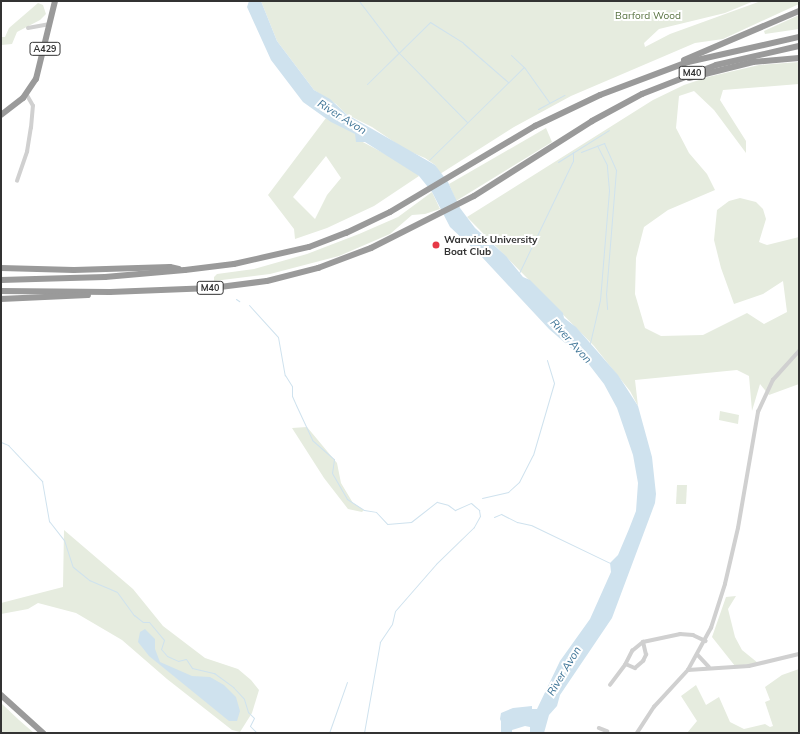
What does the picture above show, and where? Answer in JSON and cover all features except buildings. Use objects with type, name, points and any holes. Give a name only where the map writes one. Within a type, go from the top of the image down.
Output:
[{"type":"highway","name":"A429","points":[[1,115],[26,94],[39,70],[55,1]]},
{"type":"highway","name":"M40","points":[[1,280],[105,277],[185,270],[234,264],[309,247],[363,226],[400,207],[464,167],[535,126],[572,108],[799,11]]},
{"type":"highway","name":"M40","points":[[662,70],[719,53],[799,37]]},
{"type":"highway","name":"M40","points":[[1,291],[110,292],[212,288],[267,281],[345,258],[410,230],[474,196],[592,121],[672,81],[741,58],[799,46]]},
{"type":"highway","name":"M40","points":[[672,81],[752,62],[799,58]]},
{"type":"highway","name":"M40","points":[[1,268],[74,270],[170,267],[185,270]]},
{"type":"highway","name":"M40","points":[[1,298],[83,296],[110,292]]},
{"type":"highway","points":[[1,695],[43,733]]},
{"type":"street","points":[[28,28],[50,24]]},
{"type":"street","points":[[17,181],[27,152],[32,128],[33,106],[26,94]]},
{"type":"street","points":[[637,733],[654,707],[688,670],[706,641],[718,611],[728,572],[761,404],[776,375],[799,351]]},
{"type":"street","points":[[610,685],[626,664],[632,651],[643,642],[680,634],[693,635],[706,641]]},
{"type":"street","points":[[626,664],[635,668],[643,661],[646,655],[643,642]]},
{"type":"street","points":[[688,670],[749,666],[799,654]]},
{"type":"street","points":[[698,655],[703,663],[711,668]]},
{"type":"green space","name":"Barford Wood","points":[[261,1],[754,1],[725,13],[659,29],[644,43],[645,47],[670,34],[761,1],[799,1],[799,4],[723,39],[695,43],[571,96],[514,127],[440,174],[435,165],[425,158],[406,150],[372,127],[346,114],[336,104],[314,90],[277,41]]},
{"type":"green space","points":[[38,3],[43,5],[46,14],[40,20],[17,32],[12,44],[1,45],[1,37],[5,37],[9,28]]},
{"type":"green space","points":[[799,15],[799,29],[765,34],[764,31]]},
{"type":"green space","points":[[799,62],[799,84],[723,90],[720,100],[746,141],[746,153],[714,110],[694,91],[679,96],[676,128],[689,153],[707,174],[715,190],[668,210],[644,227],[636,258],[635,294],[645,328],[661,336],[703,335],[747,313],[764,324],[787,312],[783,281],[763,294],[734,304],[721,268],[714,240],[717,210],[729,201],[740,198],[756,202],[763,209],[766,219],[759,242],[767,245],[799,237],[799,384],[769,395],[760,384],[752,411],[749,376],[737,370],[635,380],[638,406],[630,391],[594,346],[467,217],[653,100],[684,85],[708,77],[759,65]]},
{"type":"green space","points":[[326,118],[356,134],[359,140],[406,165],[419,176],[374,206],[327,228],[295,239],[294,229],[268,195]],"holes":[[[326,156],[341,178],[327,195],[315,219],[293,197]]]},
{"type":"green space","points":[[546,128],[552,142],[456,201],[449,184]]},
{"type":"green space","points":[[432,192],[440,209],[425,214],[412,215],[390,234],[339,256],[270,274],[214,281],[214,277],[217,274],[254,269],[307,254],[359,234],[398,217]]},
{"type":"green space","points":[[720,411],[739,415],[738,424],[719,420]]},
{"type":"green space","points":[[307,427],[337,463],[341,483],[353,503],[364,510],[362,512],[348,509],[324,478],[292,428]]},
{"type":"green space","points":[[677,485],[687,485],[686,504],[676,504]]},
{"type":"green space","points":[[64,530],[133,589],[163,626],[205,658],[238,669],[251,680],[259,690],[252,713],[240,732],[232,730],[167,679],[122,640],[76,613],[38,603],[28,609],[1,614],[1,603],[63,587]]},
{"type":"green space","points":[[736,596],[728,609],[735,637],[742,650],[758,663],[735,666],[712,637],[726,597]]},
{"type":"green space","points":[[799,669],[799,733],[687,733],[697,721],[681,696],[696,685],[706,705],[719,697],[730,722],[744,729],[765,724],[770,727],[773,726],[765,702],[770,700],[765,687],[782,675]]},
{"type":"green space","points":[[1,703],[19,720],[34,733],[1,733]]},
{"type":"water","points":[[249,1],[261,1],[277,41],[314,90],[330,99],[346,114],[435,165],[448,182],[460,208],[475,228],[506,256],[523,277],[530,280],[563,313],[564,318],[576,327],[618,375],[638,406],[652,457],[656,494],[655,503],[612,618],[560,695],[557,706],[549,715],[544,733],[530,733],[530,727],[525,726],[512,730],[512,733],[506,733],[500,719],[501,713],[513,708],[532,706],[532,709],[537,709],[560,661],[590,619],[611,572],[610,563],[618,555],[636,511],[638,483],[633,455],[617,408],[604,384],[587,362],[549,329],[481,256],[450,227],[432,192],[419,176],[365,142],[356,142],[355,134],[331,122],[303,102],[271,60],[247,7]]},
{"type":"water","points":[[145,629],[155,639],[155,649],[160,662],[192,676],[210,677],[224,685],[236,697],[240,711],[237,721],[229,721],[149,656],[138,642],[140,632]]},
{"type":"waterway","points":[[359,1],[398,52],[467,122]]},
{"type":"waterway","points":[[367,84],[430,22],[463,43],[508,82]]},
{"type":"waterway","points":[[511,55],[524,67],[549,102]]},
{"type":"waterway","points":[[429,160],[524,67]]},
{"type":"waterway","points":[[538,109],[564,95]]},
{"type":"waterway","points":[[558,162],[609,130]]},
{"type":"waterway","points":[[581,152],[604,143],[616,170],[606,293],[607,309]]},
{"type":"waterway","points":[[590,343],[600,300],[609,190],[607,165],[597,145]]},
{"type":"waterway","points":[[519,273],[573,161],[573,152]]},
{"type":"waterway","points":[[249,305],[278,337],[285,375],[292,386],[292,396],[312,440],[334,459],[332,473],[347,499],[364,510],[376,512],[387,524],[411,522],[437,502],[448,505],[455,510],[471,503],[479,510],[480,516],[474,527],[436,564],[395,611],[392,624],[380,642],[364,733]]},
{"type":"waterway","points":[[482,498],[508,492],[519,482],[533,455],[554,383],[547,360]]},
{"type":"waterway","points":[[1,442],[8,445],[42,481],[49,521],[64,540],[73,567],[89,580],[117,592],[134,615],[143,622],[149,622],[164,640],[161,649],[167,656],[178,661],[186,659],[192,668],[214,673],[233,687],[244,699],[248,712],[254,718],[250,726],[257,733]]},
{"type":"waterway","points":[[494,517],[501,514],[517,522],[531,525],[610,563]]},
{"type":"waterway","points":[[329,733],[347,682]]},
{"type":"waterway","name":"River Avon","points":[[504,720],[504,733]]},
{"type":"place","name":"Warwick University Boat Club","points":[[436,245]]}]
